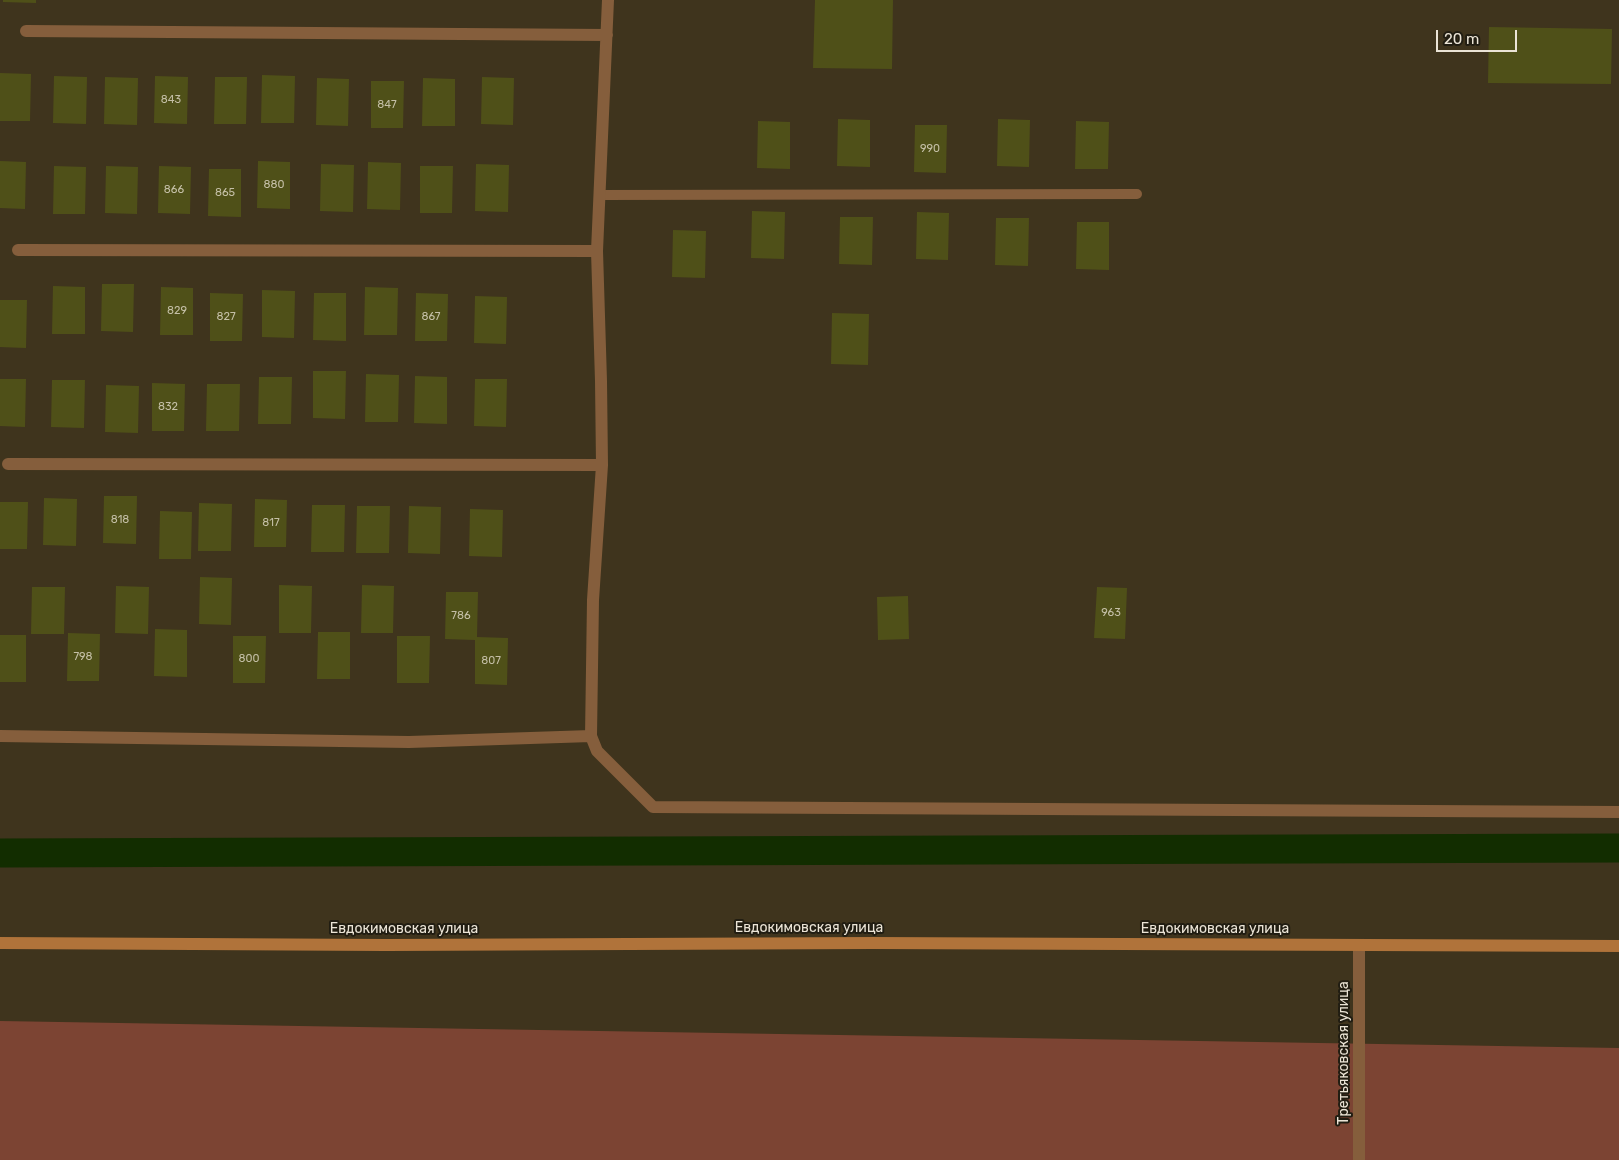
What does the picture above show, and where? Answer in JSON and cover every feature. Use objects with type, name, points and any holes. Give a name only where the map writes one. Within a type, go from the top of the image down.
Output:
[{"type":"main road","name":"Евдокимовская улица","points":[[0,944],[1619,946]]},
{"type":"street","points":[[608,0],[596,251],[602,382],[602,465],[593,600],[591,736],[597,751],[653,807],[1619,812]]},
{"type":"street","points":[[26,31],[607,35]]},
{"type":"street","points":[[18,250],[596,251]]},
{"type":"street","points":[[8,464],[602,465]]},
{"type":"street","points":[[0,736],[410,742],[591,736]]},
{"type":"street","name":"Третьяковская улица","points":[[1359,945],[1359,1160]]},
{"type":"lane","points":[[599,195],[1137,194]]},
{"type":"shaded area","points":[[0,1021],[1619,1048],[1619,1160],[0,1160]]},
{"type":"building","points":[[3,0],[36,0],[36,3],[3,2]]},
{"type":"building","points":[[815,0],[893,0],[892,69],[813,68]]},
{"type":"building","points":[[1489,27],[1612,29],[1611,84],[1488,83]]},
{"type":"building","points":[[0,73],[31,74],[30,121],[0,121]]},
{"type":"building","points":[[262,75],[295,76],[294,123],[261,123]]},
{"type":"building","points":[[54,76],[87,77],[86,124],[53,123]]},
{"type":"building","points":[[155,76],[188,77],[187,124],[154,123]]},
{"type":"building","points":[[105,77],[138,78],[137,125],[104,124]]},
{"type":"building","points":[[215,77],[247,77],[246,124],[214,124]]},
{"type":"building","points":[[482,77],[514,78],[513,125],[481,124]]},
{"type":"building","points":[[317,78],[349,79],[348,126],[316,125]]},
{"type":"building","points":[[423,78],[455,79],[455,126],[422,126]]},
{"type":"building","points":[[371,81],[404,81],[403,128],[371,128]]},
{"type":"building","points":[[838,119],[870,120],[870,167],[837,166]]},
{"type":"building","points":[[998,119],[1030,120],[1029,167],[997,166]]},
{"type":"building","points":[[758,121],[790,122],[790,169],[757,168]]},
{"type":"building","points":[[1076,121],[1109,122],[1108,169],[1075,169]]},
{"type":"building","points":[[915,125],[947,125],[946,173],[914,172]]},
{"type":"building","points":[[0,161],[26,162],[25,209],[0,208]]},
{"type":"building","points":[[258,161],[290,162],[290,209],[257,208]]},
{"type":"building","points":[[368,162],[401,163],[400,210],[367,209]]},
{"type":"building","points":[[321,164],[354,165],[353,212],[320,211]]},
{"type":"building","points":[[476,164],[509,165],[508,212],[475,211]]},
{"type":"building","points":[[54,166],[86,167],[85,214],[53,214]]},
{"type":"building","points":[[106,166],[138,167],[137,214],[105,213]]},
{"type":"building","points":[[159,166],[191,167],[190,214],[158,213]]},
{"type":"building","points":[[420,166],[453,166],[452,213],[420,213]]},
{"type":"building","points":[[209,169],[241,169],[241,217],[208,216]]},
{"type":"building","points":[[752,211],[785,212],[784,259],[751,258]]},
{"type":"building","points":[[917,212],[949,213],[948,260],[916,259]]},
{"type":"building","points":[[840,217],[873,217],[872,265],[839,264]]},
{"type":"building","points":[[996,218],[1029,218],[1028,266],[995,265]]},
{"type":"building","points":[[1077,222],[1109,222],[1109,270],[1076,269]]},
{"type":"building","points":[[673,230],[706,231],[705,278],[672,277]]},
{"type":"building","points":[[102,284],[134,284],[133,332],[101,331]]},
{"type":"building","points":[[53,286],[85,287],[85,334],[52,334]]},
{"type":"building","points":[[161,287],[193,288],[193,335],[160,335]]},
{"type":"building","points":[[365,287],[398,288],[397,335],[364,335]]},
{"type":"building","points":[[262,290],[295,291],[294,338],[262,337]]},
{"type":"building","points":[[210,293],[243,294],[242,341],[210,341]]},
{"type":"building","points":[[314,293],[346,293],[346,341],[313,340]]},
{"type":"building","points":[[416,293],[448,294],[447,341],[415,341]]},
{"type":"building","points":[[475,296],[507,297],[506,344],[474,343]]},
{"type":"building","points":[[0,300],[27,300],[26,348],[0,347]]},
{"type":"building","points":[[832,313],[869,314],[868,365],[831,364]]},
{"type":"building","points":[[313,371],[346,371],[345,419],[313,418]]},
{"type":"building","points":[[366,374],[399,375],[398,422],[365,422]]},
{"type":"building","points":[[415,376],[447,377],[447,424],[414,423]]},
{"type":"building","points":[[259,377],[292,377],[291,424],[258,424]]},
{"type":"building","points":[[0,379],[26,379],[25,427],[0,426]]},
{"type":"building","points":[[475,379],[507,379],[506,427],[474,426]]},
{"type":"building","points":[[52,380],[85,380],[84,428],[51,427]]},
{"type":"building","points":[[152,383],[185,384],[184,431],[152,431]]},
{"type":"building","points":[[207,384],[240,384],[239,431],[206,431]]},
{"type":"building","points":[[106,385],[139,386],[138,433],[105,432]]},
{"type":"building","points":[[104,496],[137,496],[136,544],[103,543]]},
{"type":"building","points":[[44,498],[77,499],[76,546],[43,545]]},
{"type":"building","points":[[255,499],[287,500],[286,547],[254,547]]},
{"type":"building","points":[[0,502],[28,502],[27,549],[0,549]]},
{"type":"building","points":[[199,503],[232,504],[231,551],[198,551]]},
{"type":"building","points":[[312,505],[345,505],[344,552],[311,552]]},
{"type":"building","points":[[357,506],[390,506],[389,553],[356,553]]},
{"type":"building","points":[[409,506],[441,507],[440,554],[408,553]]},
{"type":"building","points":[[470,509],[503,510],[502,557],[469,556]]},
{"type":"building","points":[[160,511],[192,512],[191,559],[159,559]]},
{"type":"building","points":[[200,577],[232,578],[231,625],[199,624]]},
{"type":"building","points":[[279,585],[312,586],[311,633],[279,633]]},
{"type":"building","points":[[362,585],[394,586],[393,633],[361,633]]},
{"type":"building","points":[[116,586],[149,587],[148,634],[115,633]]},
{"type":"building","points":[[32,587],[65,587],[64,634],[31,634]]},
{"type":"building","points":[[1097,587],[1127,588],[1125,639],[1094,638]]},
{"type":"building","points":[[446,592],[478,592],[477,637],[508,638],[507,685],[475,684],[475,640],[445,639]]},
{"type":"building","points":[[908,596],[909,639],[878,640],[877,597]]},
{"type":"building","points":[[155,629],[187,630],[187,677],[154,676]]},
{"type":"building","points":[[318,632],[350,632],[350,679],[317,679]]},
{"type":"building","points":[[68,633],[100,634],[99,681],[67,681]]},
{"type":"building","points":[[0,635],[26,635],[26,682],[0,682]]},
{"type":"building","points":[[233,636],[266,636],[265,683],[233,683]]},
{"type":"building","points":[[397,636],[430,636],[429,683],[397,683]]},
{"type":"waterway","points":[[0,853],[1619,848]]}]
